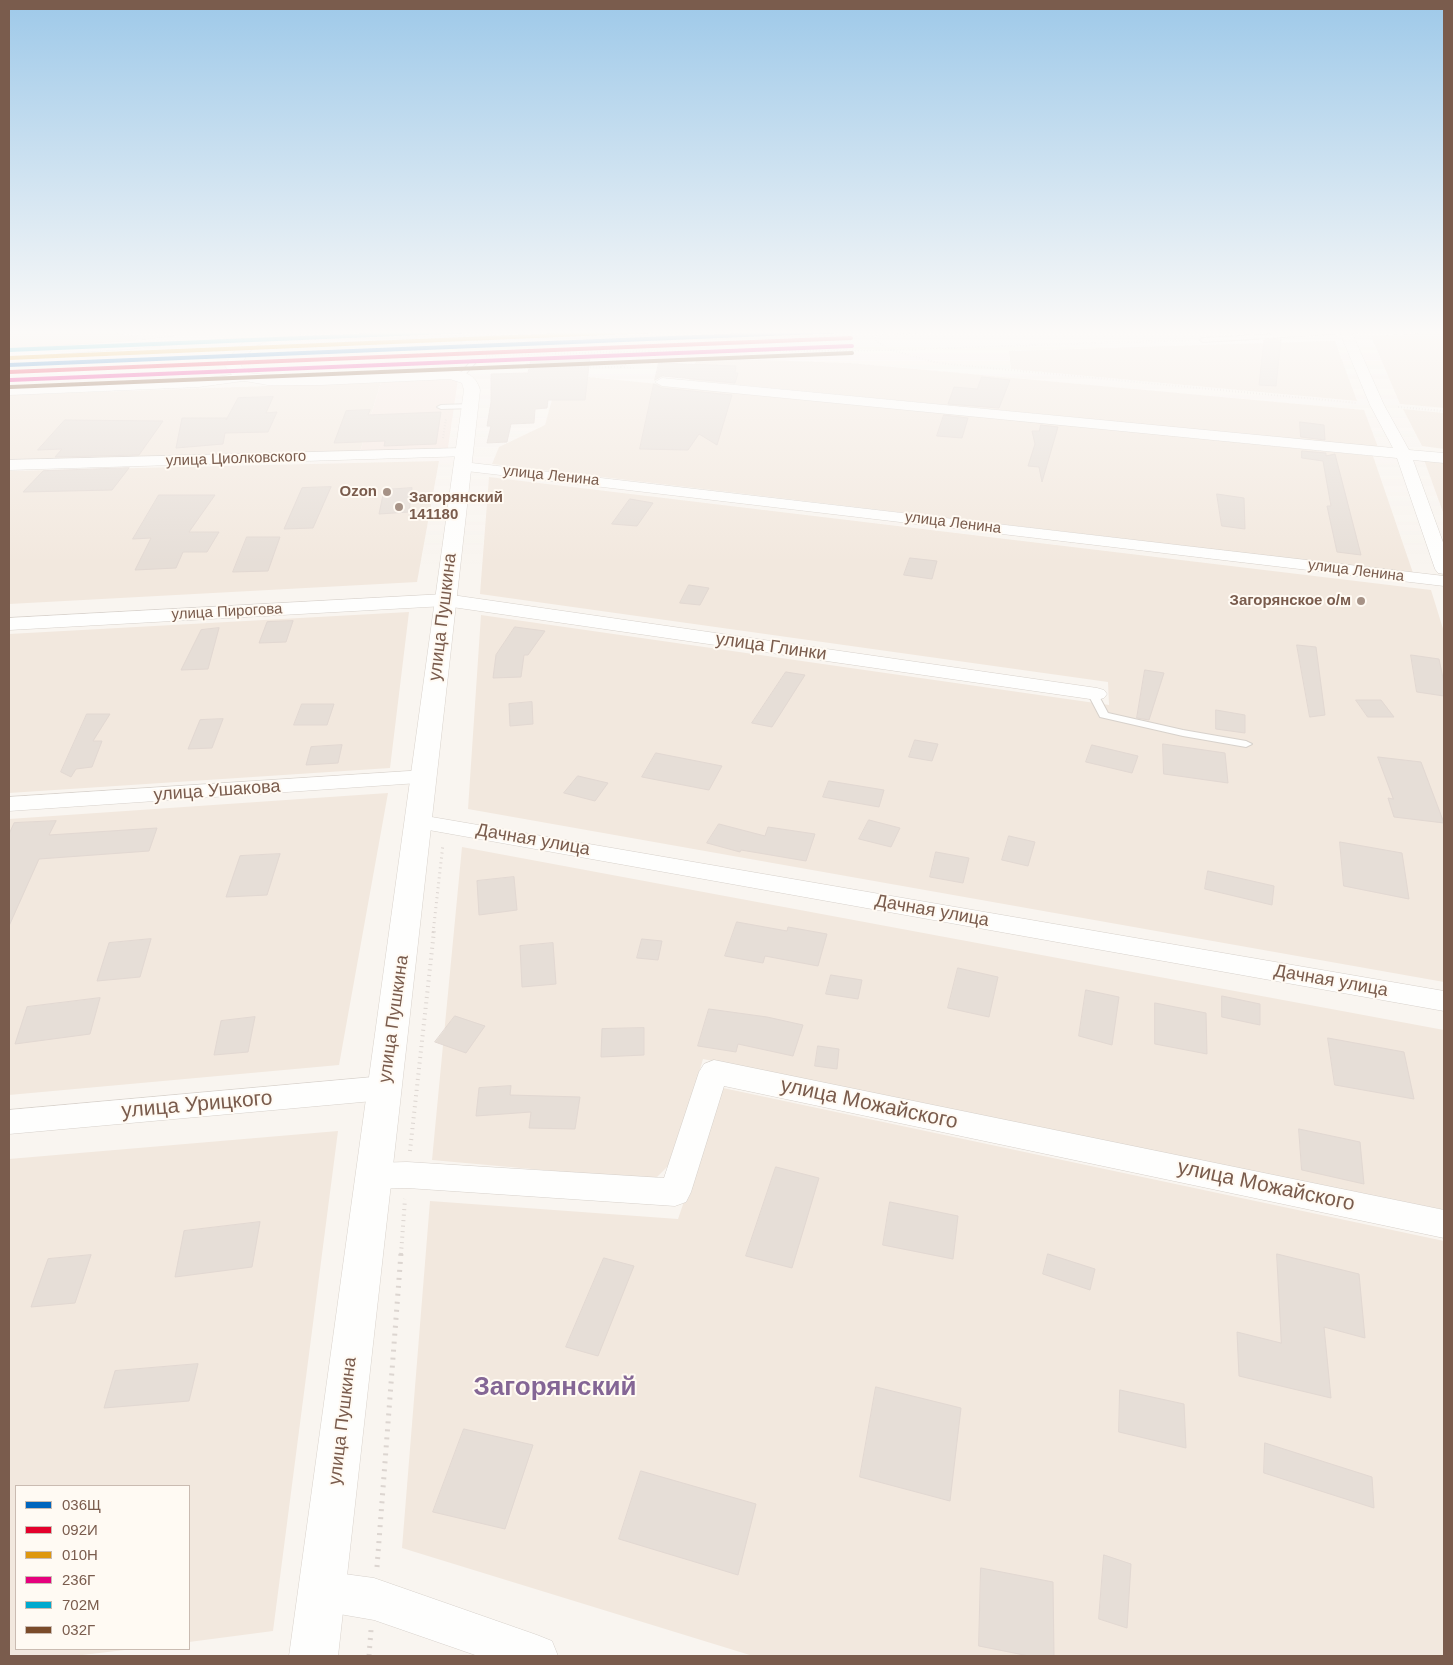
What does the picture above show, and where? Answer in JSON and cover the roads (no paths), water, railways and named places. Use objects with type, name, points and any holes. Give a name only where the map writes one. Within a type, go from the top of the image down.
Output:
[{"type":"main road","name":"улица Пушкина","points":[[314,1656],[384,1088],[433,823],[425,777],[445,600],[456,458],[465,409]]},
{"type":"street","points":[[933,409],[1444,458]]},
{"type":"street","points":[[1379,409],[1404,455],[1444,569]]},
{"type":"street","name":"улица Циолковского","points":[[9,465],[456,458]]},
{"type":"street","name":"улица Ленина","points":[[456,458],[1444,581]]},
{"type":"street","name":"улица Пирогова","points":[[9,624],[445,600]]},
{"type":"street","name":"улица Глинки","points":[[445,600],[1097,694]]},
{"type":"street","name":"улица Ушакова","points":[[9,804],[425,777]]},
{"type":"street","name":"Дачная улица","points":[[433,823],[1444,1001]]},
{"type":"street","name":"улица Можайского","points":[[374,1176],[407,1175],[675,1192],[714,1072],[1444,1224]]},
{"type":"street","name":"улица Урицкого","points":[[9,1122],[384,1088]]},
{"type":"street","points":[[322,1590],[374,1599],[537,1656]]},
{"type":"lane","points":[[1097,694],[1095,698],[1104,715],[1183,733],[1246,744]]},
{"type":"place","name":"Ozon","points":[[387,492]]},
{"type":"place","name":"Загорянский 141180","points":[[399,507]]},
{"type":"place","name":"Загорянское о/м","points":[[1361,601]]},
{"type":"district","name":"Загорянский","points":[[555,1388]]}]
